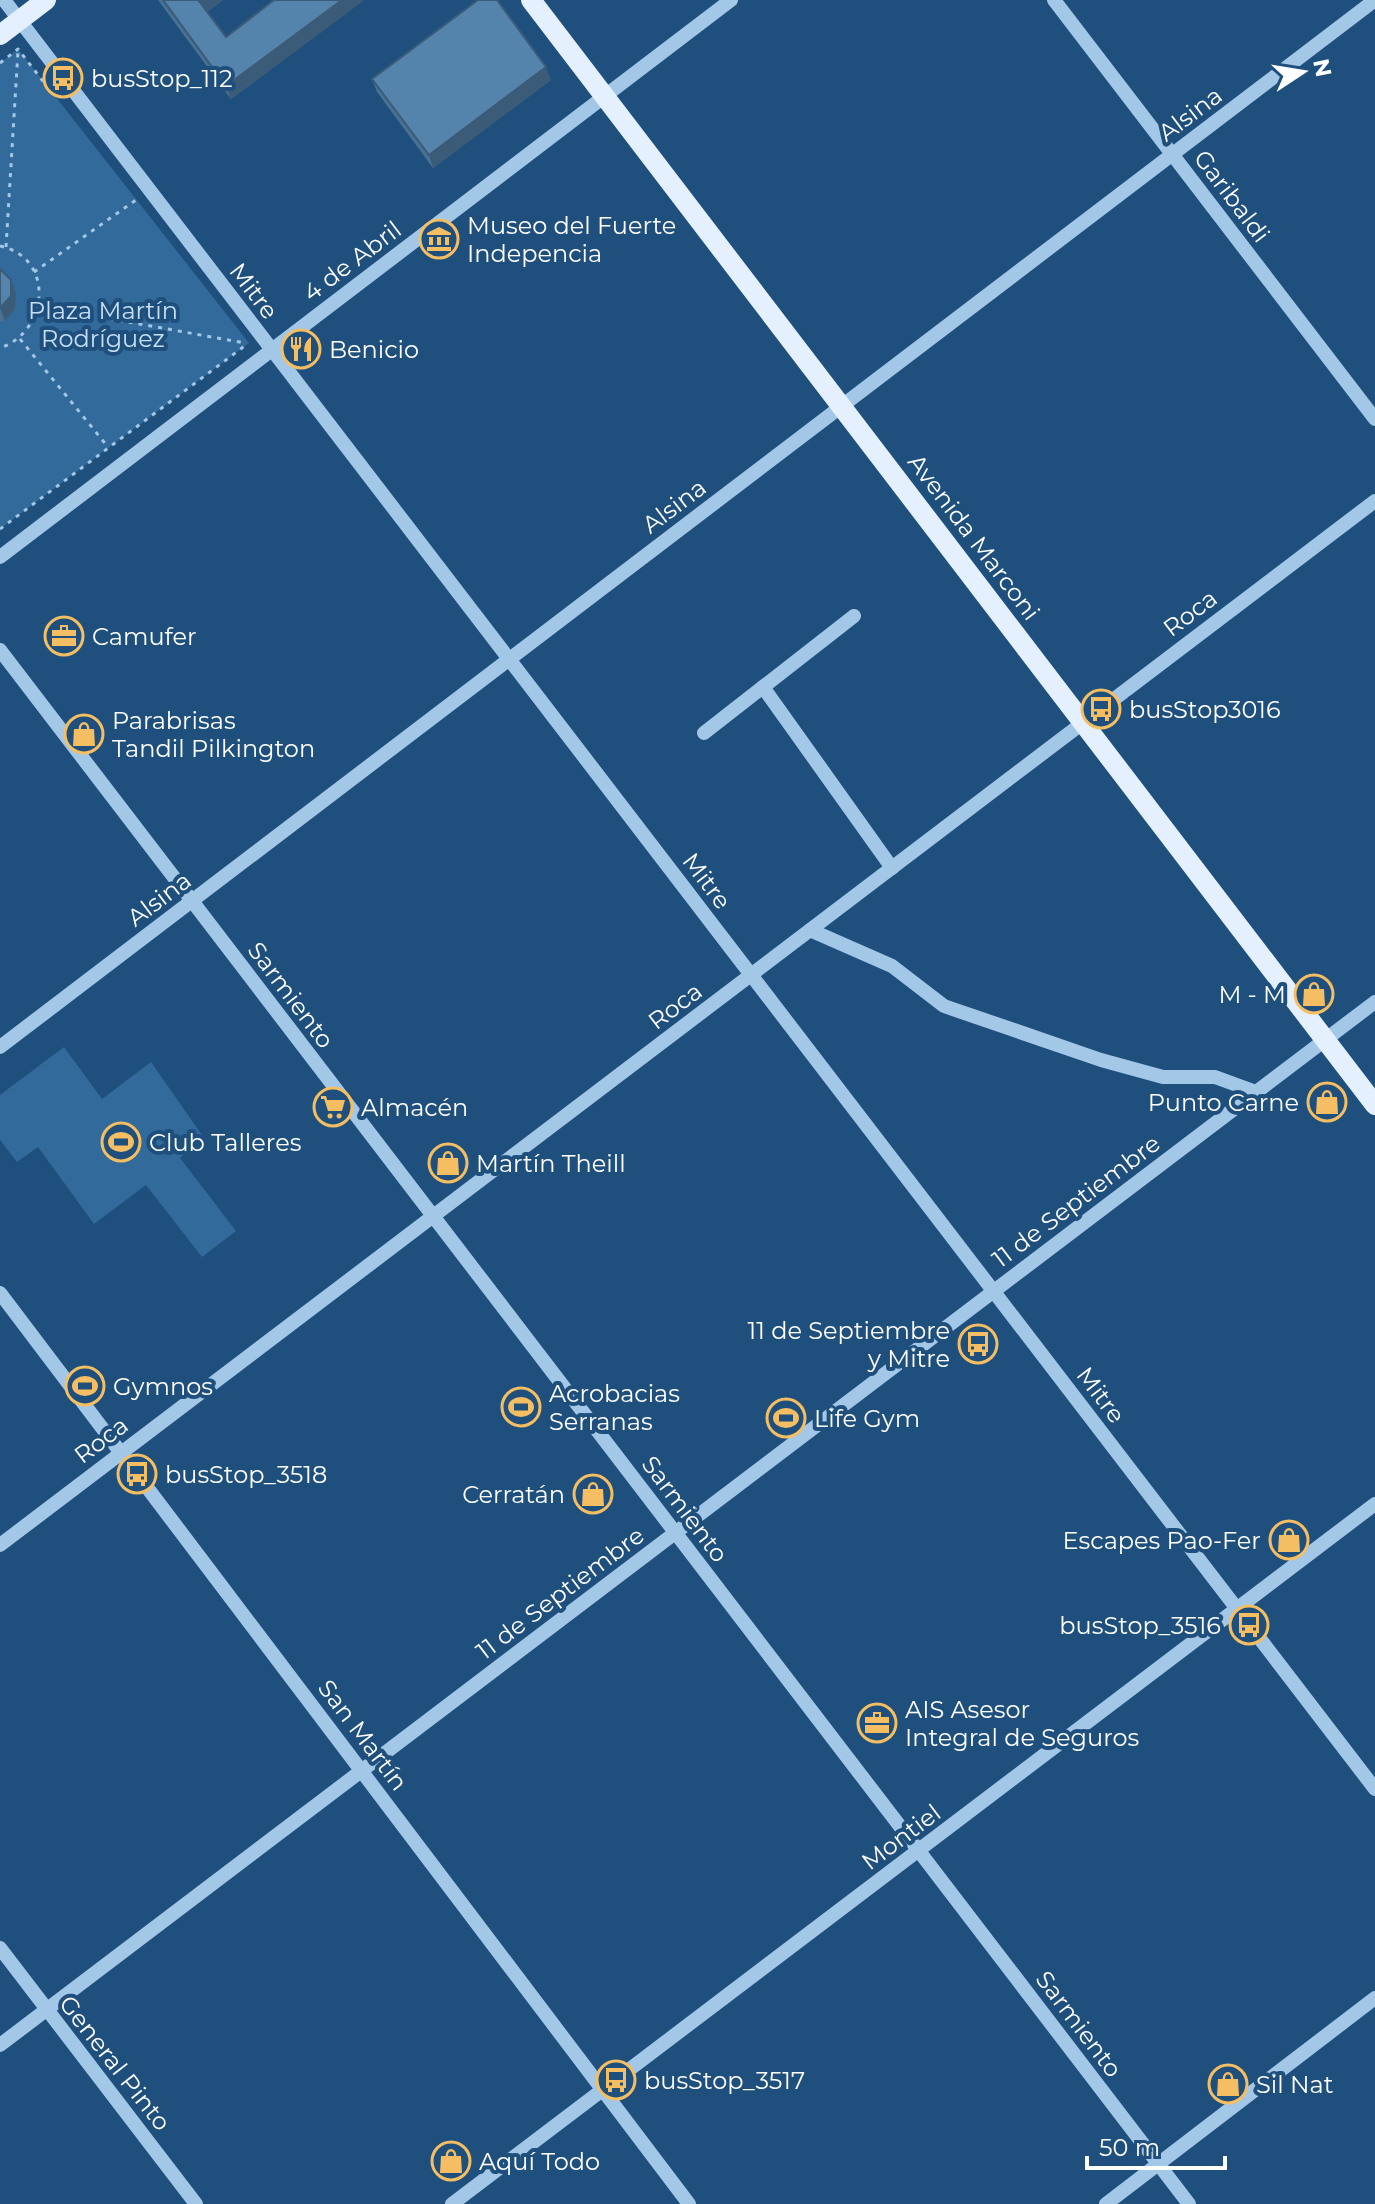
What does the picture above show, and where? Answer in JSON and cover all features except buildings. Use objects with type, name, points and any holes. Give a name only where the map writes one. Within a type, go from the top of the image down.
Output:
[{"type":"main road","points":[[0,35],[46,0]]},
{"type":"main road","name":"Avenida Marconi","points":[[531,0],[1375,1105]]},
{"type":"street","name":"Mitre","points":[[4,0],[1375,1789]]},
{"type":"street","name":"4 de Abril","points":[[0,557],[731,0]]},
{"type":"street","name":"Garibaldi","points":[[1054,0],[1375,419]]},
{"type":"street","name":"Alsina","points":[[0,1047],[1375,0]]},
{"type":"street","name":"Roca","points":[[0,1545],[1375,501]]},
{"type":"street","points":[[704,733],[854,616]]},
{"type":"street","name":"Sarmiento","points":[[0,650],[1189,2204]]},
{"type":"street","points":[[763,687],[892,868]]},
{"type":"street","points":[[810,930],[892,966],[944,1006],[1101,1060],[1163,1077],[1215,1077],[1256,1092]]},
{"type":"street","name":"11 de Septiembre","points":[[0,2045],[1375,1002]]},
{"type":"street","name":"San Martín","points":[[0,1293],[689,2204]]},
{"type":"street","name":"Montiel","points":[[452,2204],[1375,1504]]},
{"type":"street","name":"General Pinto","points":[[0,1948],[196,2204]]},
{"type":"street","points":[[1106,2204],[1375,1998]]},
{"type":"path","points":[[0,63],[18,49]]},
{"type":"path","points":[[18,49],[57,99]]},
{"type":"path","points":[[0,348],[20,339],[29,330],[40,306],[40,289],[34,272],[17,253],[3,246],[18,49]]},
{"type":"path","points":[[34,272],[137,199]]},
{"type":"path","points":[[40,306],[249,343]]},
{"type":"path","points":[[239,331],[249,343]]},
{"type":"path","points":[[20,339],[108,447]]},
{"type":"path","points":[[0,529],[249,343]]},
{"type":"green space","name":"Plaza Martín Rodríguez","points":[[18,49],[249,343],[0,529],[0,63]]},
{"type":"green space","points":[[64,1047],[102,1099],[151,1062],[204,1138],[180,1158],[236,1231],[202,1257],[146,1185],[94,1224],[38,1147],[17,1162],[0,1140],[0,1095]]},
{"type":"place","name":"busStop_112","points":[[63,78]]},
{"type":"place","name":"Museo del Fuerte Indepencia","points":[[439,239]]},
{"type":"place","name":"Benicio","points":[[301,349]]},
{"type":"place","name":"Camufer","points":[[64,636]]},
{"type":"place","name":"busStop3016","points":[[1101,709]]},
{"type":"place","name":"Parabrisas Tandil Pilkington","points":[[84,734]]},
{"type":"place","name":"M - M","points":[[1314,994]]},
{"type":"place","name":"Punto Carne","points":[[1327,1102]]},
{"type":"place","name":"Almacén","points":[[333,1107]]},
{"type":"place","name":"Club Talleres","points":[[121,1142]]},
{"type":"place","name":"Martín Theill","points":[[448,1163]]},
{"type":"place","name":"11 de Septiembre y Mitre","points":[[978,1344]]},
{"type":"place","name":"Gymnos","points":[[85,1386]]},
{"type":"place","name":"Acrobacias Serranas","points":[[521,1407]]},
{"type":"place","name":"Life Gym","points":[[786,1418]]},
{"type":"place","name":"busStop_3518","points":[[137,1474]]},
{"type":"place","name":"Cerratán","points":[[593,1494]]},
{"type":"place","name":"Escapes Pao-Fer","points":[[1289,1540]]},
{"type":"place","name":"busStop_3516","points":[[1249,1625]]},
{"type":"place","name":"AIS Asesor Integral de Seguros","points":[[877,1723]]},
{"type":"place","name":"busStop_3517","points":[[616,2080]]},
{"type":"place","name":"Sil Nat","points":[[1228,2084]]},
{"type":"place","name":"Aquí Todo","points":[[451,2161]]}]
